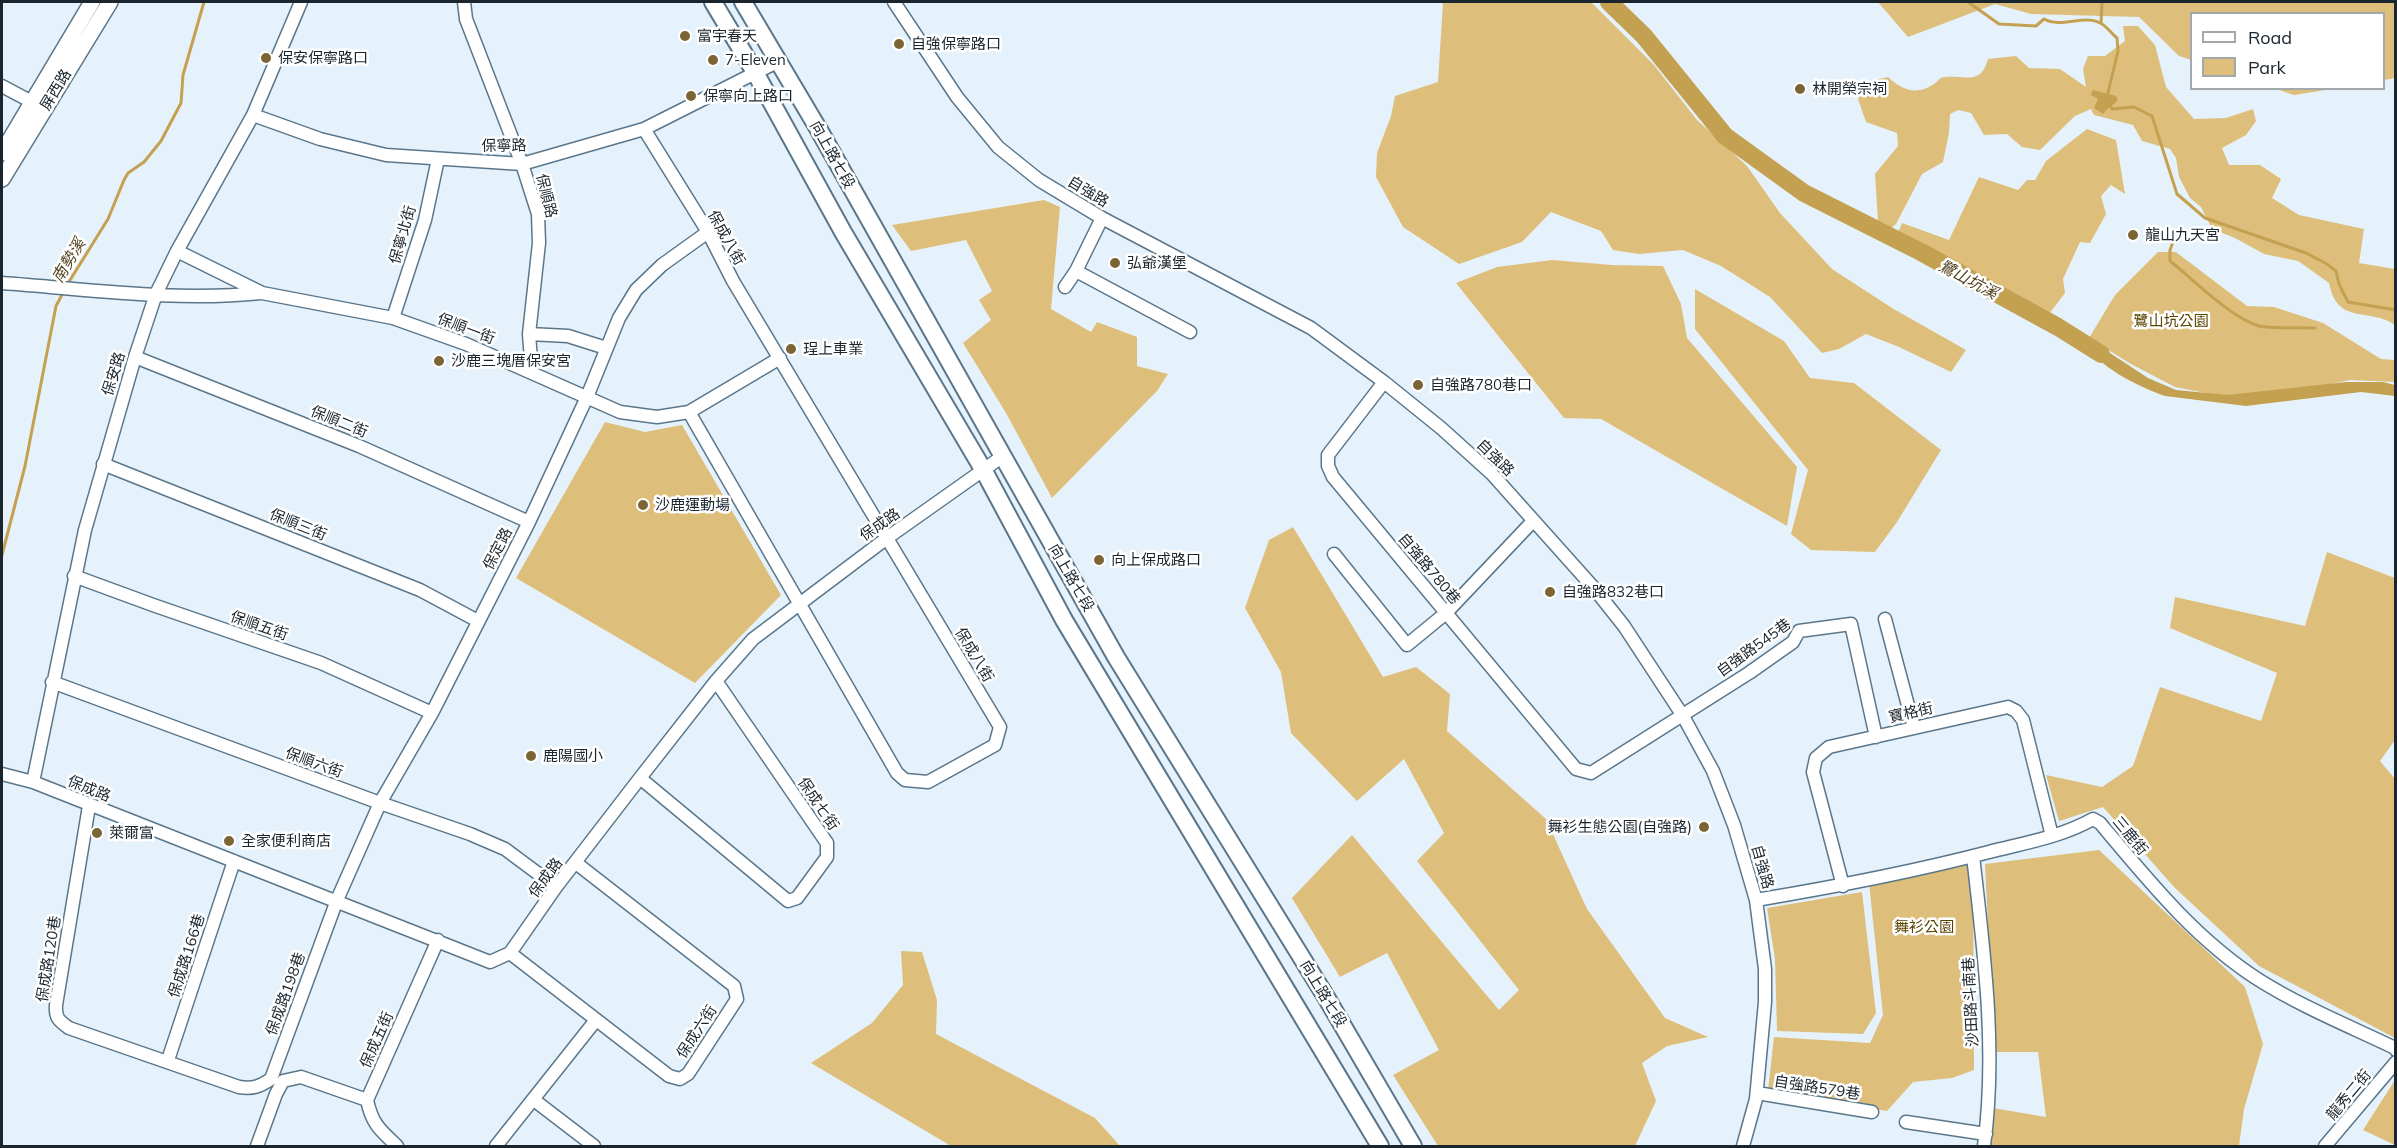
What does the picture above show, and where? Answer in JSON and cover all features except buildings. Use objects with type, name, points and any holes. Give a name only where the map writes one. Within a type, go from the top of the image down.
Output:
[{"type":"main road","name":"向上路七段","points":[[713,2],[756,74],[843,232],[984,471],[1070,630],[1380,1146]]},
{"type":"main road","name":"向上路七段","points":[[743,2],[819,130],[1116,657],[1326,997],[1413,1146]]},
{"type":"street","name":"屏西路","points":[[2,153],[92,2]]},
{"type":"street","name":"屏西路","points":[[2,179],[110,2]]},
{"type":"street","name":"保安路","points":[[33,782],[74,576],[103,464],[156,294],[177,251],[253,115],[301,2]]},
{"type":"street","name":"保順路","points":[[464,2],[466,19],[522,164],[538,214],[539,243],[529,334],[532,373]]},
{"type":"street","name":"自強路","points":[[894,2],[957,97],[998,147],[1039,180],[1102,218],[1311,328],[1384,382],[1442,428],[1492,474],[1593,587],[1624,626],[1683,716],[1713,771],[1734,825],[1756,900],[1765,969],[1765,1002],[1755,1107],[1743,1146]]},
{"type":"street","name":"保寧路","points":[[253,115],[320,139],[375,152],[438,159],[522,164],[644,129],[777,62]]},
{"type":"street","points":[[2,86],[32,102]]},
{"type":"street","name":"保成八街","points":[[644,129],[708,232],[733,281],[999,728],[995,746],[928,782],[905,780],[897,772],[689,412]]},
{"type":"street","name":"保寧北街","points":[[393,318],[425,220],[438,159]]},
{"type":"street","points":[[1065,287],[1076,271],[1102,218]]},
{"type":"street","name":"保定路","points":[[337,900],[380,803],[432,713],[529,522],[587,397],[619,318],[636,290],[662,265],[708,232]]},
{"type":"street","name":"保順一街","points":[[177,251],[262,293],[393,318],[466,344],[620,412],[657,417],[689,412],[780,358]]},
{"type":"street","points":[[1076,271],[1190,332]]},
{"type":"street","name":"保順一街","points":[[2,283],[226,297],[262,293]]},
{"type":"street","points":[[529,334],[568,336],[606,348]]},
{"type":"street","name":"保順二街","points":[[135,357],[359,446],[529,522]]},
{"type":"street","name":"自強路780巷","points":[[1384,382],[1328,455],[1328,466],[1333,477],[1576,768],[1591,773],[1683,716]]},
{"type":"street","name":"保成路","points":[[2,774],[33,782],[89,806],[337,900],[490,962],[510,953],[556,887],[640,778],[716,681],[753,639],[887,538],[1003,456]]},
{"type":"street","name":"保順三街","points":[[103,464],[420,590],[478,621]]},
{"type":"street","points":[[1334,554],[1407,645],[1446,613],[1533,521]]},
{"type":"street","name":"保順五街","points":[[74,576],[321,663],[432,713]]},
{"type":"street","points":[[1885,620],[1914,728]]},
{"type":"street","name":"自強路545巷","points":[[1683,716],[1793,642],[1799,631],[1851,624],[1876,737]]},
{"type":"street","name":"保成七街","points":[[640,778],[789,901],[797,898],[827,857],[827,843],[716,681]]},
{"type":"street","name":"保順六街","points":[[52,682],[470,834],[506,849],[556,887]]},
{"type":"street","name":"寶格街","points":[[1842,886],[1813,772],[1816,758],[1829,747],[2008,707],[2016,711],[2023,720],[2052,836]]},
{"type":"street","name":"保成路120巷","points":[[89,806],[55,1013],[57,1020],[69,1028],[251,1089]]},
{"type":"street","name":"三鹿街","points":[[1756,900],[1842,886],[1973,856],[2065,833],[2093,819],[2100,823],[2160,895],[2203,938],[2258,979],[2282,993],[2396,1050]]},
{"type":"street","name":"沙田路斗南巷","points":[[1973,856],[1988,991],[1989,1032],[1985,1140]]},
{"type":"street","name":"保成路166巷","points":[[168,1060],[234,861]]},
{"type":"street","name":"保成六街","points":[[510,953],[669,1076],[680,1079],[688,1074],[736,999],[734,986],[576,863]]},
{"type":"street","name":"保成路198巷","points":[[251,1089],[260,1087],[271,1078],[337,900]]},
{"type":"street","name":"保成五街","points":[[367,1100],[438,940]]},
{"type":"street","points":[[496,1146],[596,1020]]},
{"type":"street","name":"龍秀二街","points":[[2325,1146],[2396,1062]]},
{"type":"street","points":[[257,1146],[283,1081],[301,1077],[367,1100],[370,1117],[375,1126],[397,1146]]},
{"type":"street","name":"自強路579巷","points":[[1757,1093],[1872,1112]]},
{"type":"street","points":[[534,1100],[594,1146]]},
{"type":"street","points":[[1906,1122],[1985,1140]]},
{"type":"green space","points":[[1443,2],[1591,2],[1654,65],[1697,120],[1747,166],[1780,213],[1832,269],[1892,308],[1966,350],[1951,372],[1866,334],[1839,349],[1822,353],[1770,297],[1721,266],[1683,250],[1639,254],[1613,250],[1601,231],[1551,212],[1522,242],[1459,264],[1403,227],[1376,177],[1377,153],[1391,116],[1395,96],[1438,82]]},
{"type":"green space","points":[[1878,2],[2395,2],[2395,78],[2385,80],[2385,12],[2190,12],[2190,60],[2179,56],[2139,17],[2031,14],[1995,4],[1908,37]]},
{"type":"green space","points":[[2123,26],[2138,26],[2155,45],[2166,87],[2194,119],[2226,118],[2253,109],[2256,121],[2246,135],[2222,148],[2229,165],[2260,165],[2281,179],[2272,198],[2299,215],[2364,229],[2359,263],[2395,269],[2395,325],[2347,310],[2339,305],[2329,283],[2298,261],[2264,254],[2235,238],[2212,229],[2201,207],[2190,198],[2179,177],[2176,158],[2170,149],[2142,141],[2133,125],[2094,115],[2091,109],[2075,116],[2040,150],[2022,147],[2007,134],[1984,135],[1971,113],[1958,110],[1950,114],[1943,162],[1922,174],[1896,224],[1889,230],[1878,222],[1875,174],[1898,146],[1897,133],[1866,122],[1858,99],[1871,81],[1888,77],[1904,88],[1921,90],[1941,78],[1969,78],[1980,74],[1988,59],[2016,56],[2029,68],[2060,69],[2086,87],[2083,69],[2088,56],[2105,56],[2125,41]]},
{"type":"green space","points":[[2279,90],[2326,90],[2294,95]]},
{"type":"green space","points":[[2087,129],[2116,140],[2125,194],[2111,185],[2101,196],[2106,214],[2090,243],[2080,242],[2063,279],[2065,293],[2049,314],[1898,233],[1902,223],[1949,240],[1979,177],[2018,190],[2027,180],[2035,180],[2046,161]]},
{"type":"green space","points":[[1044,200],[1060,207],[1051,309],[1091,332],[1097,322],[1137,337],[1137,366],[1168,374],[1157,391],[1052,498],[1006,413],[963,343],[991,320],[979,300],[992,291],[966,240],[911,251],[892,225]]},
{"type":"green space","name":"鷺山坑公園","points":[[2158,252],[2176,252],[2247,306],[2274,307],[2323,323],[2381,359],[2395,360],[2395,382],[2350,380],[2293,392],[2236,399],[2175,387],[2131,364],[2089,338],[2115,295]]},
{"type":"green space","points":[[1552,260],[1663,266],[1681,304],[1687,338],[1797,467],[1787,526],[1601,419],[1564,418],[1456,283],[1497,267]]},
{"type":"green space","points":[[1695,289],[1784,341],[1810,378],[1854,383],[1941,450],[1897,522],[1875,552],[1811,550],[1791,534],[1808,470],[1695,329]]},
{"type":"green space","name":"沙鹿運動場","points":[[605,422],[645,432],[682,425],[781,595],[695,683],[516,578]]},
{"type":"green space","points":[[1293,527],[1383,677],[1416,667],[1450,694],[1447,731],[1546,819],[1587,909],[1665,1018],[1708,1037],[1667,1046],[1642,1063],[1656,1101],[1635,1146],[1438,1146],[1393,1075],[1439,1050],[1387,953],[1340,977],[1292,898],[1352,835],[1499,1010],[1519,990],[1417,861],[1444,833],[1404,759],[1357,801],[1291,733],[1281,672],[1245,608],[1269,540]]},
{"type":"green space","points":[[2327,552],[2395,578],[2395,740],[2380,761],[2395,779],[2395,1038],[2259,966],[2175,888],[2103,807],[2059,821],[2046,775],[2102,787],[2133,766],[2160,687],[2261,721],[2277,673],[2170,628],[2175,597],[2305,626]]},
{"type":"green space","points":[[2099,850],[2245,987],[2263,1044],[2244,1109],[2239,1146],[1991,1146],[1993,1108],[2046,1117],[2038,1052],[1994,1052],[1985,864]]},
{"type":"green space","name":"舞衫公園","points":[[1973,856],[1974,1070],[1952,1078],[1913,1082],[1887,1111],[1768,1091],[1774,1037],[1870,1043],[1883,1015],[1869,883]]},
{"type":"green space","points":[[1862,892],[1876,1013],[1863,1034],[1777,1031],[1775,959],[1767,908]]},
{"type":"green space","points":[[901,951],[922,952],[937,1000],[936,1034],[1095,1118],[1120,1146],[951,1146],[811,1063],[872,1023],[903,985]]},
{"type":"green space","points":[[2395,1080],[2395,1145],[2363,1130]]},
{"type":"shaded area","points":[[2093,90],[2116,96],[2118,100],[2103,114],[2094,108],[2098,99],[2091,95]]},
{"type":"shaded area","points":[[2082,342],[2110,353],[2148,378],[2176,390],[2228,395],[2346,382],[2383,382],[2395,385],[2395,396],[2361,392],[2246,406],[2165,396],[2119,375],[2098,360]]},
{"type":"waterway","name":"南勢溪","points":[[67,285],[108,219],[128,173],[144,162],[161,141],[181,103],[183,75],[204,2]]},
{"type":"waterway","name":"鷺山坑溪","points":[[1609,2],[1644,36],[1725,136],[1804,193],[1921,252],[2058,327],[2101,354]]},
{"type":"waterway","points":[[1968,2],[1999,24],[2036,26],[2044,19],[2051,22],[2088,20],[2102,24],[2117,38],[2118,51],[2107,97]]},
{"type":"waterway","points":[[2101,23],[2102,2]]},
{"type":"waterway","points":[[2109,103],[2112,109],[2134,107],[2152,116],[2177,194],[2205,218],[2306,253],[2327,264],[2336,271],[2339,284],[2348,302],[2396,310]]},
{"type":"waterway","points":[[2173,242],[2170,261],[2213,297],[2248,322],[2264,327],[2315,328]]},
{"type":"waterway","name":"南勢溪","points":[[2,555],[25,466],[56,306],[64,291]]},
{"type":"place","name":"富宇春天","points":[[685,36]]},
{"type":"place","name":"自強保寧路口","points":[[899,44]]},
{"type":"place","name":"保安保寧路口","points":[[266,58]]},
{"type":"place","name":"7-Eleven","points":[[713,60]]},
{"type":"place","name":"林開榮宗祠","points":[[1800,89]]},
{"type":"place","name":"保寧向上路口","points":[[691,96]]},
{"type":"place","name":"龍山九天宮","points":[[2133,235]]},
{"type":"place","name":"弘爺漢堡","points":[[1115,263]]},
{"type":"place","name":"珵上車業","points":[[791,349]]},
{"type":"place","name":"沙鹿三塊厝保安宮","points":[[439,361]]},
{"type":"place","name":"自強路780巷口","points":[[1418,385]]},
{"type":"place","name":"沙鹿運動場","points":[[643,505]]},
{"type":"place","name":"向上保成路口","points":[[1099,560]]},
{"type":"place","name":"自強路832巷口","points":[[1550,592]]},
{"type":"place","name":"鹿陽國小","points":[[531,756]]},
{"type":"place","name":"舞衫生態公園(自強路)","points":[[1704,827]]},
{"type":"place","name":"萊爾富","points":[[97,833]]},
{"type":"place","name":"全家便利商店","points":[[229,841]]}]
